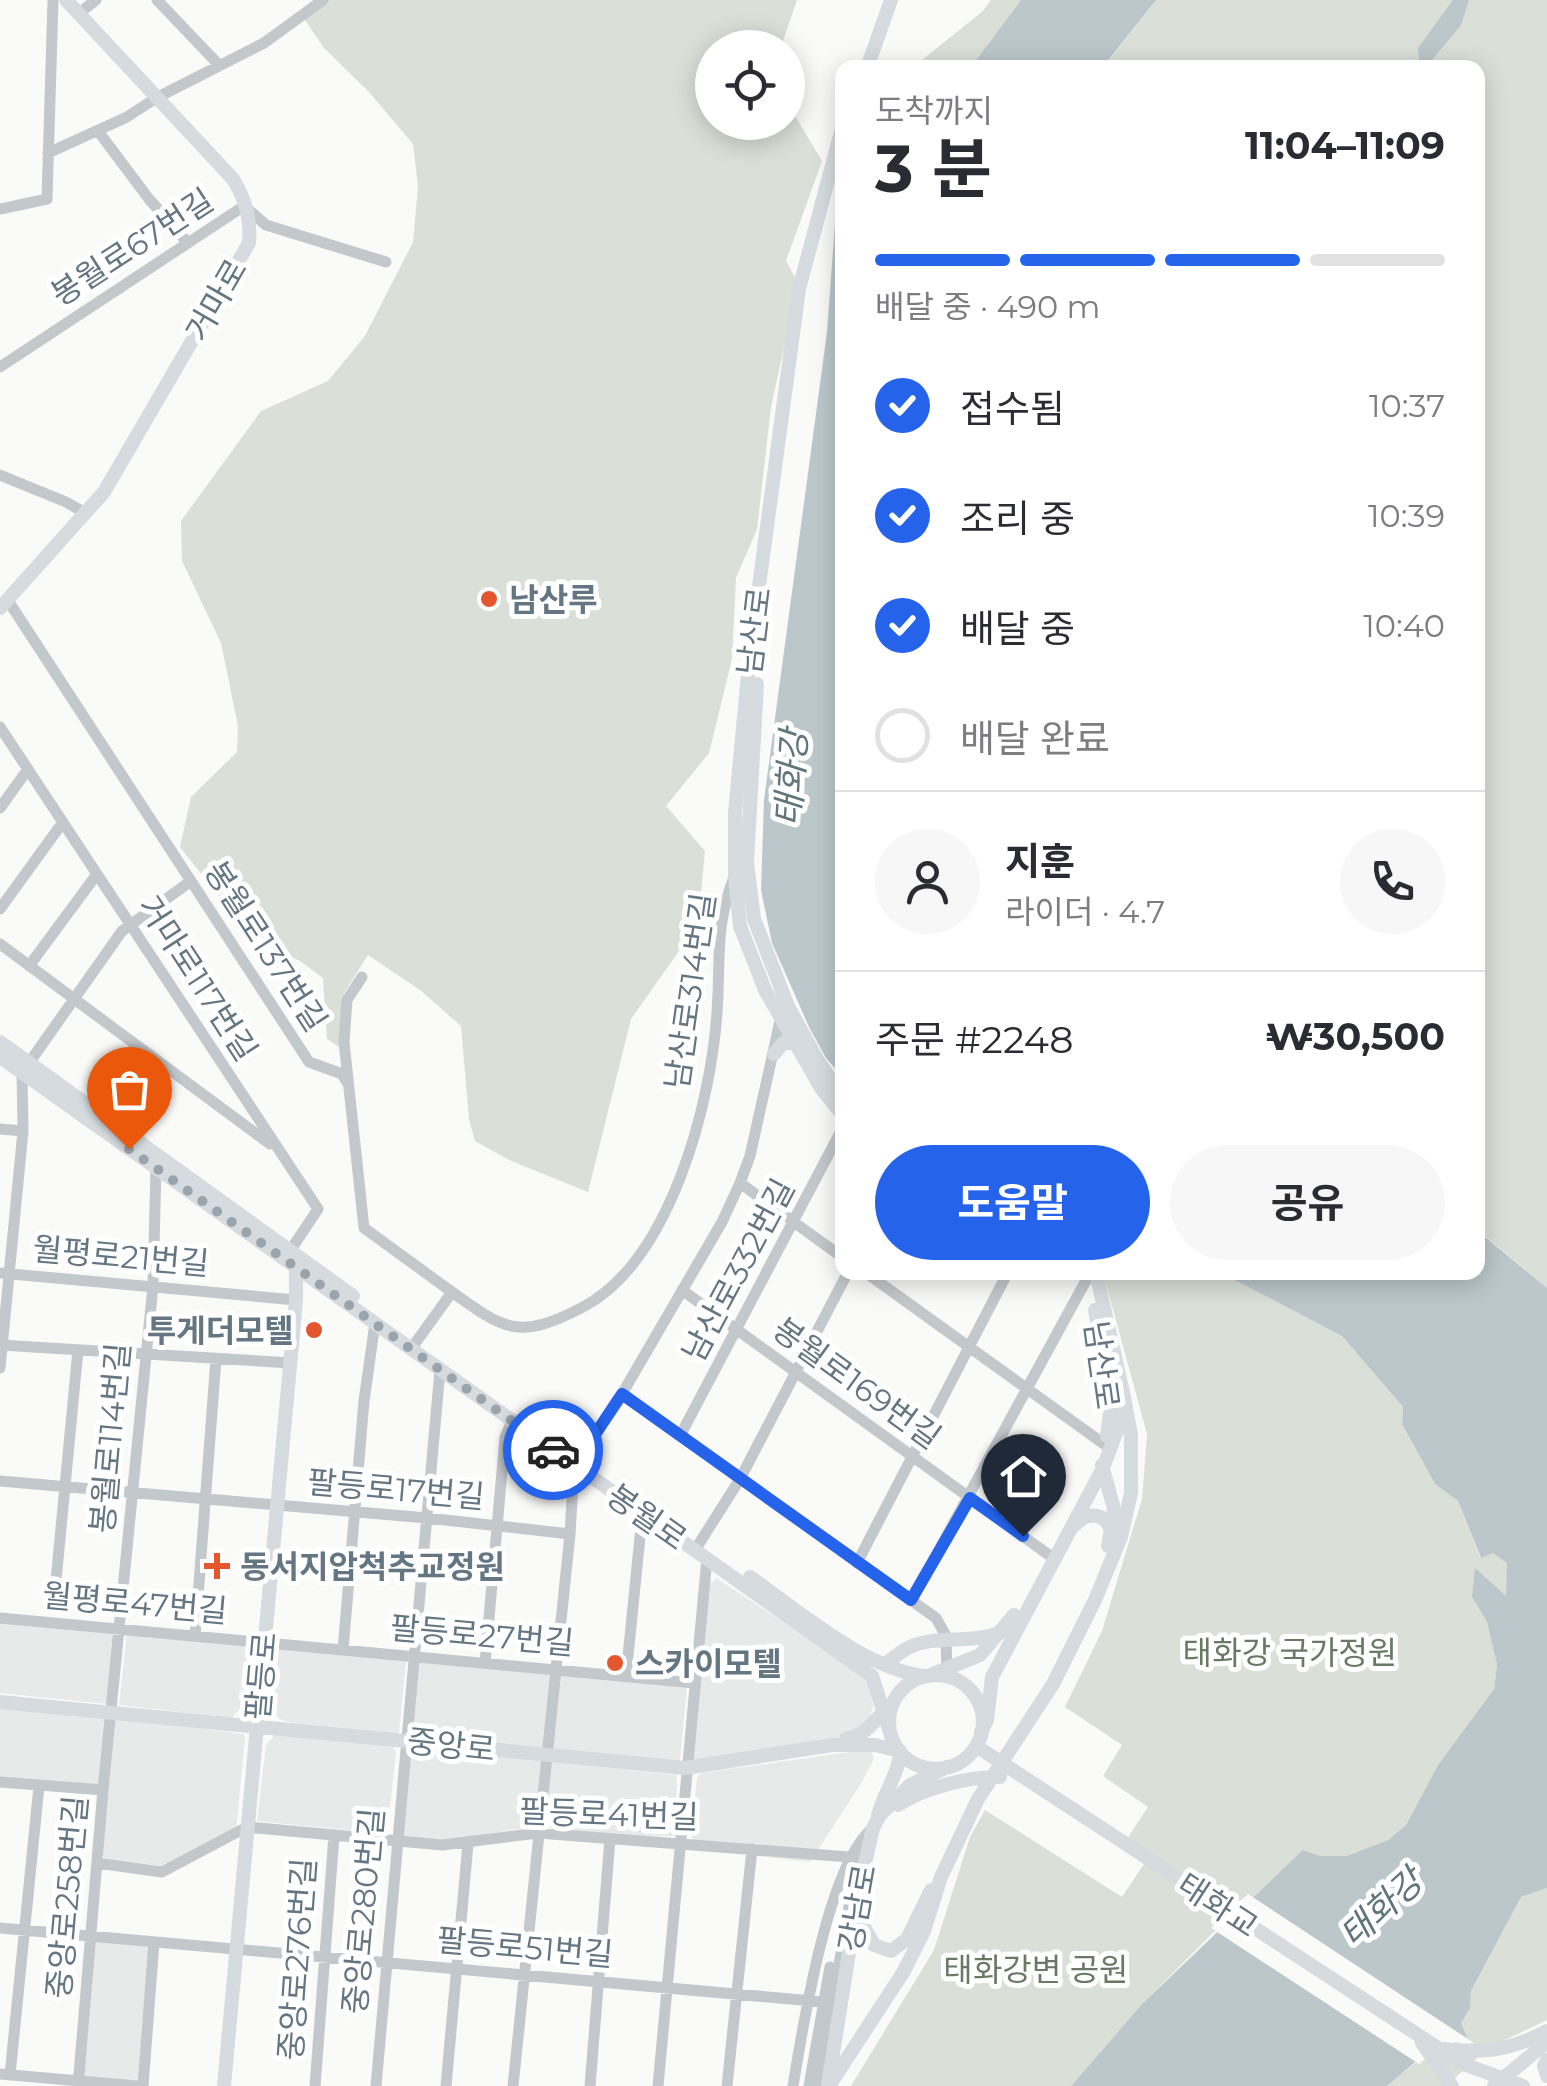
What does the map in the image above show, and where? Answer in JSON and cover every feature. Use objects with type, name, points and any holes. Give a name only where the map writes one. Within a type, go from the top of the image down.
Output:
[{"type":"main road","points":[[66,0],[233,179],[244,206]]},
{"type":"main road","points":[[862,60],[881,0]]},
{"type":"main road","points":[[869,60],[891,0]]},
{"type":"main road","name":"남산로","points":[[835,154],[799,289],[750,653],[735,813],[740,926],[780,1021],[835,1105]]},
{"type":"main road","name":"남산로","points":[[835,179],[801,313],[760,634],[747,862],[754,919],[774,977],[835,1085]]},
{"type":"main road","name":"거마로","points":[[4,604],[104,492],[250,244],[244,206]]},
{"type":"main road","points":[[0,1042],[26,1068]]},
{"type":"main road","points":[[774,1054],[783,1043],[794,1044]]},
{"type":"main road","name":"봉월로","points":[[0,1057],[26,1068],[156,1168],[290,1259],[375,1323],[414,1345],[440,1370],[512,1421],[576,1462]]},
{"type":"main road","points":[[51,1086],[701,1550],[884,1664],[901,1672],[927,1676]]},
{"type":"main road","name":"팔등로","points":[[224,2086],[296,1300],[290,1259]]},
{"type":"main road","name":"남산로","points":[[947,1672],[980,1656],[1002,1632],[1098,1469],[1111,1406],[1092,1280]]},
{"type":"main road","name":"남산로","points":[[981,1744],[992,1677],[1120,1425],[1124,1398],[1093,1280]]},
{"type":"main road","points":[[828,2086],[904,1971],[924,1931],[941,1877],[978,1799],[1053,1684],[1095,1600],[1121,1536],[1131,1493],[1132,1435],[1124,1398]]},
{"type":"main road","points":[[1098,1469],[1131,1493]]},
{"type":"main road","name":"남산로","points":[[1098,1469],[1114,1509],[1112,1534]]},
{"type":"main road","points":[[1066,1537],[1088,1515],[1106,1520],[1112,1534],[1097,1576],[1095,1600]]},
{"type":"main road","name":"봉월로","points":[[701,1550],[872,1676],[890,1732]]},
{"type":"main road","points":[[884,1664],[909,1647],[926,1642],[986,1638],[1002,1632]]},
{"type":"main road","points":[[832,1744],[857,1737],[870,1728],[882,1712],[909,1683],[947,1672],[976,1699],[981,1710],[981,1744],[966,1758],[946,1767],[922,1766],[900,1751],[890,1732],[890,1714],[896,1697]]},
{"type":"main road","name":"중앙로","points":[[0,1702],[685,1768],[832,1744],[874,1745],[900,1751]]},
{"type":"main road","name":"태화교","points":[[981,1744],[1022,1777],[1437,2048],[1465,2058]]},
{"type":"main road","points":[[875,1824],[895,1775],[900,1751]]},
{"type":"main road","name":"강남로","points":[[828,2086],[855,1888],[875,1824],[910,1784],[946,1767]]},
{"type":"main road","points":[[875,1824],[910,1798],[972,1776],[1022,1777]]},
{"type":"main road","points":[[855,1888],[868,1936],[874,1945],[891,1950],[907,1939],[921,1906],[941,1877]]},
{"type":"main road","points":[[1412,2031],[1451,2083]]},
{"type":"main road","points":[[1465,2058],[1547,2031]]},
{"type":"main road","points":[[1499,2082],[1547,2042]]},
{"type":"main road","points":[[1465,2058],[1499,2082],[1523,2086]]},
{"type":"main road","points":[[1547,2060],[1547,2076]]},
{"type":"street","points":[[0,209],[47,199],[53,0]]},
{"type":"street","points":[[78,14],[96,0]]},
{"type":"street","points":[[157,0],[219,65]]},
{"type":"street","points":[[48,153],[264,42],[323,0]]},
{"type":"street","points":[[98,130],[149,199],[188,243]]},
{"type":"street","points":[[244,206],[266,225],[386,262]]},
{"type":"street","name":"봉월로67번길","points":[[0,367],[244,206]]},
{"type":"street","points":[[0,475],[85,513]]},
{"type":"street","name":"봉월로137번길","points":[[4,604],[310,1062],[342,1074],[348,1082]]},
{"type":"street","name":"거마로117번길","points":[[0,726],[318,1209],[290,1259]]},
{"type":"street","points":[[0,808],[28,770]]},
{"type":"street","points":[[0,909],[63,822]]},
{"type":"street","name":"남산로314번길","points":[[452,1292],[500,1325],[534,1327],[609,1292],[640,1256],[664,1214],[698,1122],[709,1076],[717,1012],[722,911],[735,875],[747,862]]},
{"type":"street","points":[[29,966],[97,874]]},
{"type":"street","points":[[0,1368],[5,1273],[23,1131],[26,1068],[129,924],[192,881]]},
{"type":"street","points":[[718,945],[731,936],[746,940]]},
{"type":"street","points":[[0,944],[277,1150]]},
{"type":"street","points":[[362,977],[347,1000],[344,1042],[364,1228],[452,1292],[414,1345]]},
{"type":"street","points":[[513,2086],[576,1462],[622,1394],[722,1222],[750,1156],[780,1021]]},
{"type":"street","points":[[0,1128],[23,1131]]},
{"type":"street","name":"남산로332번길","points":[[680,1436],[835,1143]]},
{"type":"street","name":"봉월로114번길","points":[[112,1712],[152,1286],[156,1168]]},
{"type":"street","points":[[740,1183],[835,1251]]},
{"type":"street","name":"월평로21번길","points":[[5,1273],[296,1300]]},
{"type":"street","points":[[658,2086],[694,1683],[701,1550],[844,1280]]},
{"type":"street","points":[[876,1280],[1103,1447]]},
{"type":"street","points":[[857,1562],[1004,1280]]},
{"type":"street","points":[[911,1600],[1087,1280]]},
{"type":"street","name":"봉월로169번길","points":[[680,1294],[738,1330],[1049,1555]]},
{"type":"street","points":[[342,1650],[375,1323]]},
{"type":"street","points":[[1,1345],[290,1363]]},
{"type":"street","points":[[55,1591],[78,1350]]},
{"type":"street","points":[[195,1636],[216,1358]]},
{"type":"street","name":"중앙로280번길","points":[[376,2086],[440,1370]]},
{"type":"street","points":[[622,1394],[936,1618],[946,1642],[947,1672]]},
{"type":"street","points":[[486,1663],[504,1437],[512,1421]]},
{"type":"street","name":"팔등로17번길","points":[[0,1481],[570,1534]]},
{"type":"street","points":[[626,1676],[640,1536],[648,1512]]},
{"type":"street","name":"월평로47번길","points":[[0,1618],[264,1642]]},
{"type":"street","name":"팔등로27번길","points":[[264,1642],[694,1683]]},
{"type":"street","name":"중앙로258번길","points":[[78,2084],[112,1712]]},
{"type":"street","points":[[0,1782],[103,1790]]},
{"type":"street","points":[[39,1786],[5,2074],[78,2084],[140,2086],[154,1942]]},
{"type":"street","points":[[794,2086],[809,2000],[836,1894],[863,1836],[875,1824]]},
{"type":"street","points":[[97,1863],[162,1872],[248,1827]]},
{"type":"street","name":"팔등로41번길","points":[[248,1827],[396,1842],[468,1844],[538,1833],[854,1853]]},
{"type":"street","name":"중앙로276번길","points":[[315,2086],[334,1836]]},
{"type":"street","points":[[590,2086],[610,1839]]},
{"type":"street","points":[[446,2086],[468,1844]]},
{"type":"street","points":[[727,2086],[752,1849]]},
{"type":"street","points":[[818,2086],[855,1888],[854,1853]]},
{"type":"street","points":[[808,2086],[838,1920],[855,1888]]},
{"type":"street","name":"팔등로51번길","points":[[0,1928],[824,2002]]},
{"type":"shaded area","points":[[716,1578],[868,1677],[873,1706],[863,1727],[841,1737],[689,1762],[710,1584]]},
{"type":"shaded area","points":[[0,1621],[114,1631],[107,1704],[0,1693]]},
{"type":"shaded area","points":[[127,1633],[254,1646],[248,1699],[232,1718],[119,1705]]},
{"type":"shaded area","points":[[273,1648],[406,1660],[399,1734],[279,1719],[270,1709],[269,1699]]},
{"type":"shaded area","points":[[417,1661],[687,1687],[680,1761],[410,1735]]},
{"type":"shaded area","points":[[0,1707],[106,1716],[99,1786],[0,1777]]},
{"type":"shaded area","points":[[116,1717],[243,1734],[236,1832],[163,1866],[105,1858],[101,1854]]},
{"type":"shaded area","points":[[275,1735],[393,1747],[396,1752],[387,1834],[257,1821],[266,1745]]},
{"type":"shaded area","points":[[410,1747],[677,1775],[675,1836],[611,1835],[551,1828],[516,1829],[449,1840],[405,1838],[401,1833]]},
{"type":"shaded area","points":[[871,1749],[874,1759],[862,1782],[810,1862],[757,1856],[694,1841],[691,1835],[697,1778],[701,1773]]},
{"type":"shaded area","points":[[94,1940],[151,1945],[140,2083],[82,2078]]},
{"type":"green space","points":[[322,0],[797,0],[787,30],[695,30],[695,140],[805,140],[805,132],[822,161],[786,261],[798,283],[771,407],[757,529],[736,578],[732,659],[709,753],[666,806],[705,851],[698,924],[631,1019],[588,1192],[509,1160],[475,1141],[469,1119],[461,1026],[420,990],[368,955],[344,993],[339,1047],[327,1039],[323,978],[300,961],[273,949],[229,909],[180,847],[191,797],[237,752],[238,726],[221,643],[182,561],[181,521],[261,411],[328,381],[365,336],[413,242],[418,187],[413,144],[369,92],[324,48],[303,17]]},
{"type":"green space","points":[[991,0],[1021,0],[976,60],[922,60],[983,11]]},
{"type":"green space","points":[[1156,0],[1547,0],[1547,1288],[1485,1236],[1485,60],[1109,60]]},
{"type":"green space","name":"태화강 국가정원","points":[[1105,1280],[1234,1280],[1342,1336],[1403,1407],[1402,1424],[1435,1484],[1458,1501],[1480,1557],[1493,1553],[1508,1563],[1506,1597],[1472,1597],[1487,1622],[1497,1665],[1494,1689],[1438,1765],[1406,1825],[1388,1840],[1345,1856],[1320,1856],[1213,1933],[1142,2004],[1071,2086],[851,2086],[934,1950],[970,1837],[985,1810],[1122,1897],[1144,1864],[1121,1848],[1148,1807],[1103,1776],[1122,1745],[1065,1707],[1102,1631],[1142,1499],[1147,1434]]},
{"type":"green space","points":[[1547,1888],[1547,2020],[1488,2048],[1446,2086],[1387,2086],[1439,2044],[1461,2020],[1471,1991],[1521,1897]]},
{"type":"water","points":[[1021,0],[1156,0],[1109,60],[976,60]]},
{"type":"water","points":[[1453,0],[1469,0],[1461,25],[1432,60],[1419,60],[1418,48]]},
{"type":"water","name":"태화강","points":[[835,223],[835,1068],[809,1027],[772,943],[761,890],[764,800],[827,332]]},
{"type":"water","name":"태화강","points":[[1485,1237],[1547,1288],[1547,1888],[1521,1897],[1471,1991],[1470,2008],[1461,2023],[1469,2043],[1441,2040],[1387,2086],[1071,2086],[1142,2004],[1303,1850],[1320,1856],[1346,1856],[1388,1840],[1406,1825],[1438,1765],[1494,1689],[1497,1665],[1487,1622],[1472,1597],[1475,1568],[1506,1596],[1507,1563],[1493,1553],[1481,1558],[1458,1501],[1435,1484],[1402,1424],[1403,1407],[1342,1336],[1234,1280],[1485,1280]]},
{"type":"pier","points":[[1248,1894],[1474,2043],[1473,2047],[1457,2042],[1443,2045],[1419,2064],[1211,1928]]},
{"type":"way so far","points":[[129,1149],[553,1450]]},
{"type":"place","name":"남산루","points":[[489,599]]},
{"type":"place","name":"투게더모텔","points":[[314,1330]]},
{"type":"place","name":"동서지압척추교정원","points":[[217,1566]]},
{"type":"place","name":"스카이모텔","points":[[615,1663]]},
{"type":"route","points":[[553,1450],[574,1466],[622,1394],[911,1600],[970,1498],[1023,1536]]},
{"type":"park label","name":"태화강변 공원","points":[[1036,1969]]}]
